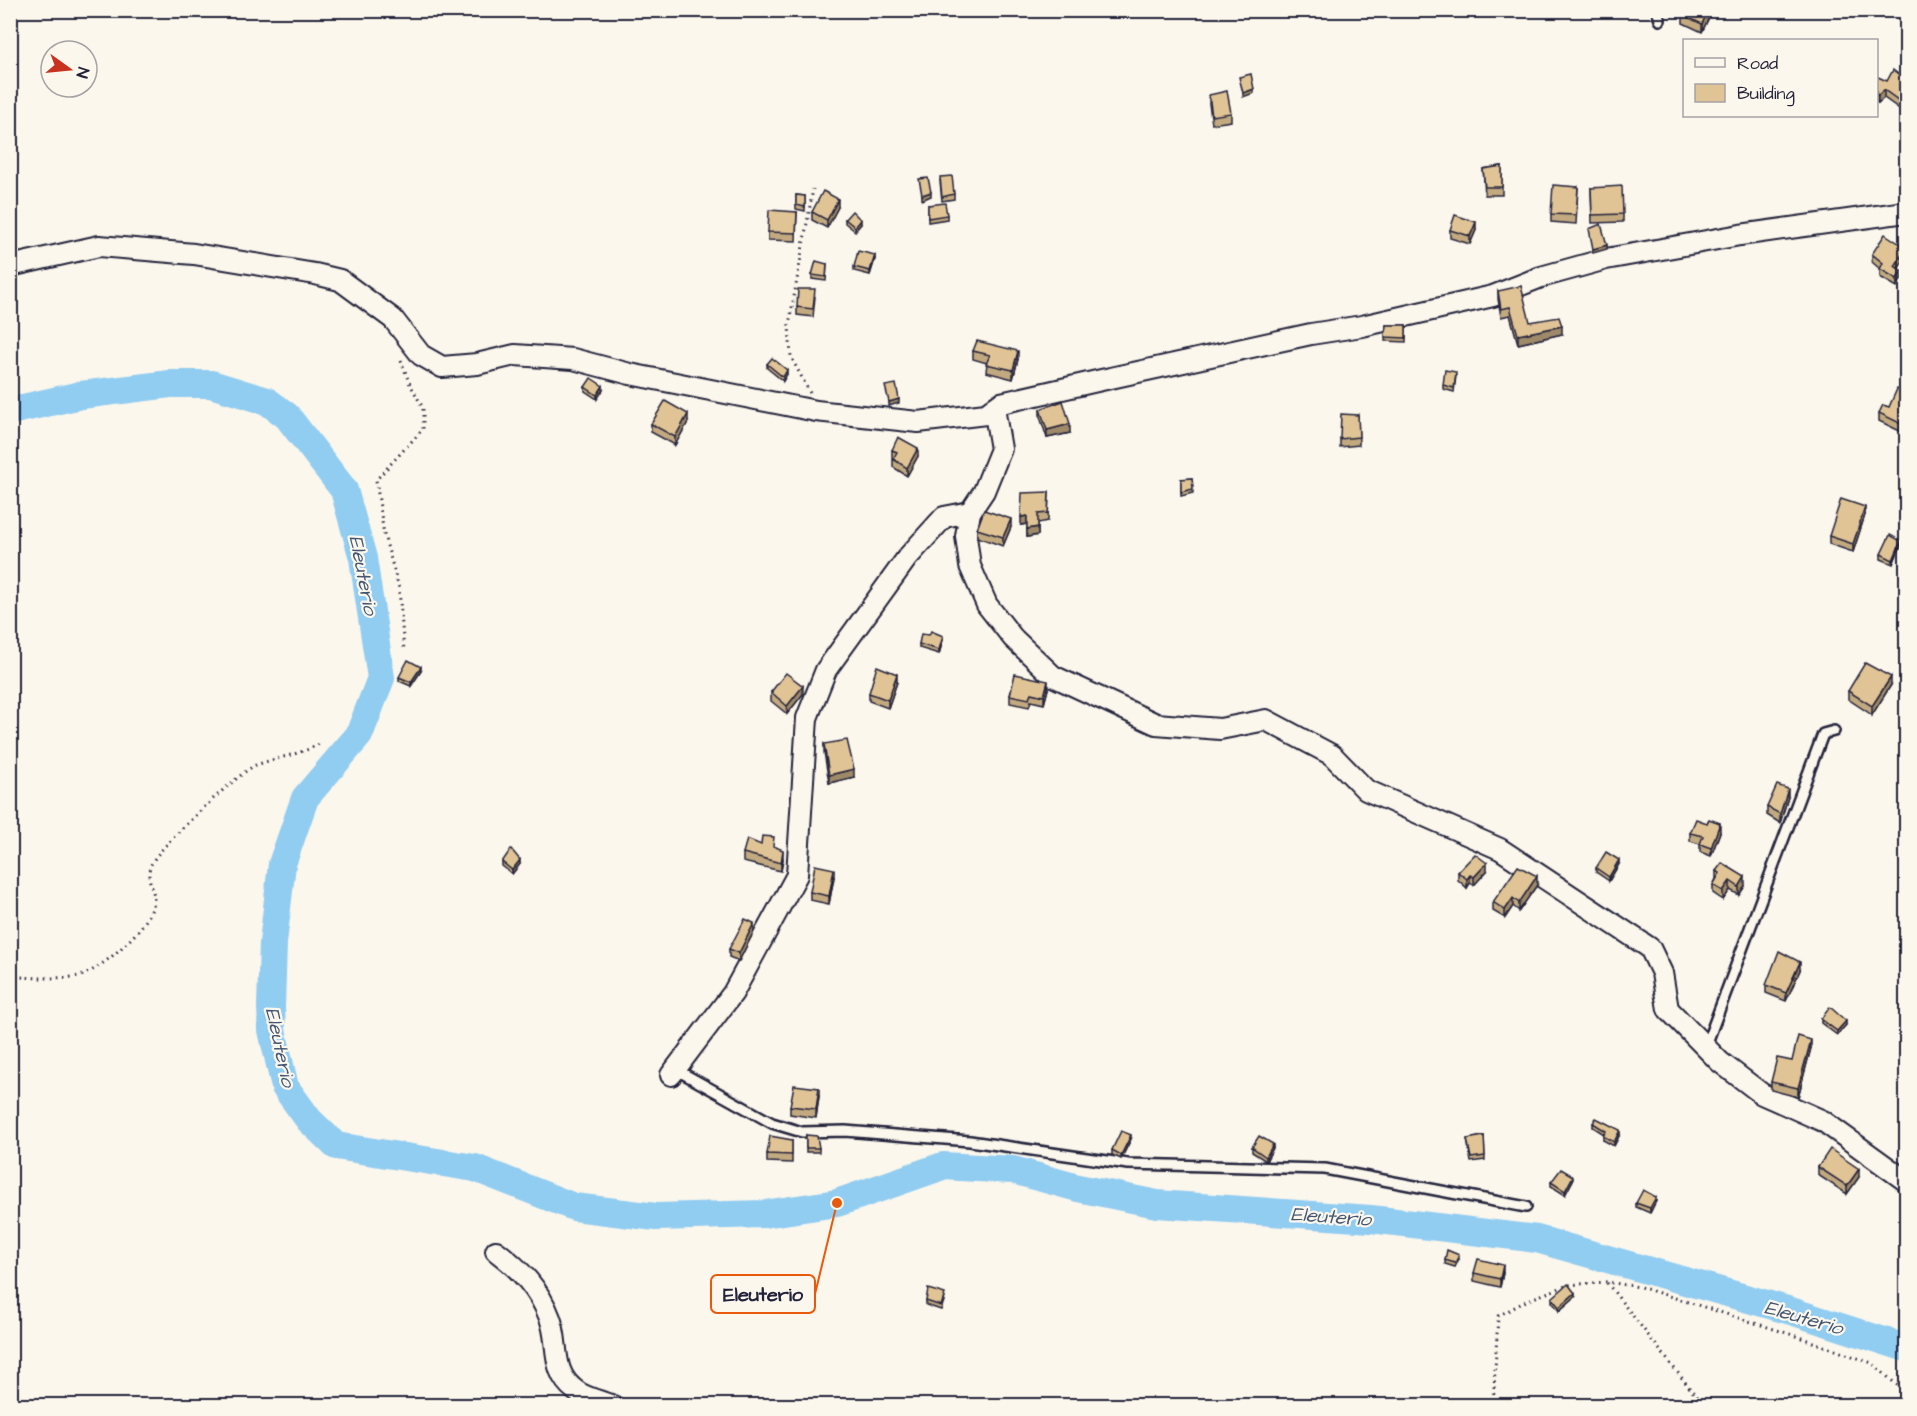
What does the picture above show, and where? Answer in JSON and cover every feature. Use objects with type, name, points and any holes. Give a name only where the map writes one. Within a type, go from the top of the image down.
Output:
[{"type":"street","points":[[10,266],[99,246],[194,254],[315,274],[340,280],[393,319],[422,355],[442,367],[515,355],[573,359],[630,374],[822,412],[918,422],[986,414],[1001,403],[1108,378],[1311,334],[1362,326],[1494,296],[1541,277],[1606,259],[1740,236],[1906,212]]},
{"type":"street","points":[[994,408],[1001,449],[984,491],[970,512],[966,536],[970,566],[987,605],[1013,638],[1053,676],[1156,724],[1220,729],[1266,720],[1332,755],[1366,790],[1500,849],[1650,948],[1662,973],[1668,1010],[1705,1048],[1762,1094],[1823,1121],[1906,1182]]},
{"type":"street","points":[[673,1072],[733,993],[797,875],[807,718],[826,670],[907,558],[944,517],[970,512]]},
{"type":"street","points":[[496,1251],[522,1271],[538,1292],[551,1320],[557,1367],[564,1380],[576,1392],[613,1406]]},
{"type":"lane","points":[[1705,1048],[1823,734],[1834,731]]},
{"type":"lane","points":[[673,1072],[772,1123],[802,1132],[845,1131],[969,1142],[1128,1164],[1325,1170],[1526,1207]]},
{"type":"path","points":[[813,189],[789,326],[791,357],[822,412]]},
{"type":"path","points":[[398,350],[409,382],[423,408],[423,429],[375,480],[384,535],[399,588],[404,651]]},
{"type":"path","points":[[10,975],[82,976],[107,961],[144,924],[154,904],[147,873],[155,858],[219,795],[254,766],[307,751],[321,743]]},
{"type":"path","points":[[1606,1282],[1704,1406]]},
{"type":"path","points":[[1493,1406],[1498,1316],[1528,1300],[1568,1285],[1606,1282],[1640,1287],[1793,1335],[1872,1363],[1906,1393]]},
{"type":"path","points":[[10,1391],[23,1406]]},
{"type":"building","points":[[1685,10],[1708,10],[1702,24],[1683,15]]},
{"type":"building","points":[[1893,70],[1906,80],[1905,105],[1884,90],[1878,95],[1878,77],[1887,81]]},
{"type":"building","points":[[1251,74],[1254,89],[1243,93],[1239,77]]},
{"type":"building","points":[[1227,91],[1231,113],[1212,116],[1209,95]]},
{"type":"building","points":[[1502,166],[1502,187],[1485,187],[1483,169]]},
{"type":"building","points":[[952,176],[954,194],[942,197],[940,177]]},
{"type":"building","points":[[928,178],[931,192],[922,195],[919,179]]},
{"type":"building","points":[[1553,185],[1578,187],[1576,215],[1551,214]]},
{"type":"building","points":[[1622,186],[1623,214],[1592,215],[1591,188]]},
{"type":"building","points":[[823,191],[838,199],[827,220],[812,212]]},
{"type":"building","points":[[796,195],[805,196],[805,207],[796,205]]},
{"type":"building","points":[[945,203],[947,215],[928,218],[928,205]]},
{"type":"building","points":[[769,210],[797,212],[796,233],[768,232]]},
{"type":"building","points":[[852,211],[861,220],[855,227],[845,219]]},
{"type":"building","points":[[1455,215],[1476,222],[1470,236],[1450,230]]},
{"type":"building","points":[[1601,224],[1607,245],[1593,249],[1589,229]]},
{"type":"building","points":[[1885,234],[1906,248],[1895,266],[1901,271],[1897,279],[1880,269],[1883,263],[1872,254]]},
{"type":"building","points":[[858,251],[875,255],[870,271],[854,267]]},
{"type":"building","points":[[816,261],[827,264],[826,277],[812,275]]},
{"type":"building","points":[[1521,286],[1530,322],[1559,317],[1562,326],[1518,335],[1510,307],[1501,309],[1498,291]]},
{"type":"building","points":[[798,289],[815,289],[813,309],[797,307]]},
{"type":"building","points":[[1386,325],[1406,325],[1406,338],[1385,337]]},
{"type":"building","points":[[977,341],[1018,351],[1013,370],[986,364],[990,355],[973,351]]},
{"type":"building","points":[[772,358],[787,370],[783,377],[767,364]]},
{"type":"building","points":[[1445,370],[1456,372],[1454,388],[1443,385]]},
{"type":"building","points":[[591,378],[603,386],[597,395],[585,387]]},
{"type":"building","points":[[896,384],[899,399],[889,402],[885,386]]},
{"type":"building","points":[[1897,389],[1906,394],[1906,426],[1879,413],[1883,405],[1889,407]]},
{"type":"building","points":[[665,401],[688,414],[675,437],[651,424]]},
{"type":"building","points":[[1063,401],[1070,424],[1047,430],[1040,409]]},
{"type":"building","points":[[1341,414],[1358,415],[1359,437],[1340,439]]},
{"type":"building","points":[[898,437],[918,448],[907,468],[893,459],[897,452],[892,450]]},
{"type":"building","points":[[1192,478],[1193,489],[1181,492],[1181,479]]},
{"type":"building","points":[[1049,492],[1048,513],[1038,514],[1038,527],[1027,529],[1027,516],[1021,517],[1022,493]]},
{"type":"building","points":[[1841,499],[1865,507],[1853,544],[1829,536]]},
{"type":"building","points":[[984,510],[1011,519],[1003,537],[977,529]]},
{"type":"building","points":[[1890,535],[1901,541],[1893,560],[1881,554]]},
{"type":"building","points":[[931,631],[943,636],[939,650],[919,644],[921,634],[929,635]]},
{"type":"building","points":[[408,660],[421,667],[411,682],[399,677]]},
{"type":"building","points":[[1865,663],[1891,677],[1872,706],[1848,691]]},
{"type":"building","points":[[877,666],[897,674],[888,700],[869,693]]},
{"type":"building","points":[[786,673],[803,686],[787,706],[771,692]]},
{"type":"building","points":[[1015,674],[1048,681],[1044,696],[1031,693],[1029,699],[1010,695]]},
{"type":"building","points":[[847,740],[854,769],[829,775],[824,744]]},
{"type":"building","points":[[1777,785],[1788,789],[1780,814],[1767,807]]},
{"type":"building","points":[[1696,819],[1707,823],[1709,819],[1720,823],[1711,848],[1700,844],[1703,836],[1690,833]]},
{"type":"building","points":[[762,836],[774,837],[773,846],[783,850],[781,863],[743,853],[747,839],[761,845]]},
{"type":"building","points":[[511,849],[520,860],[512,870],[502,862]]},
{"type":"building","points":[[1606,852],[1619,860],[1609,877],[1596,868]]},
{"type":"building","points":[[1475,854],[1487,863],[1474,877],[1470,875],[1467,879],[1458,872]]},
{"type":"building","points":[[1722,863],[1745,877],[1739,887],[1730,881],[1723,891],[1713,885],[1720,873],[1716,871]]},
{"type":"building","points":[[815,865],[834,869],[829,896],[810,892]]},
{"type":"building","points":[[1518,866],[1537,876],[1519,903],[1513,898],[1505,910],[1493,902]]},
{"type":"building","points":[[745,919],[754,923],[739,953],[729,949]]},
{"type":"building","points":[[1779,951],[1800,962],[1786,993],[1766,985]]},
{"type":"building","points":[[1830,1007],[1846,1021],[1837,1031],[1821,1019]]},
{"type":"building","points":[[1798,1036],[1811,1040],[1798,1088],[1771,1082],[1777,1058],[1792,1061]]},
{"type":"building","points":[[794,1085],[819,1088],[816,1109],[790,1106]]},
{"type":"building","points":[[1596,1118],[1620,1130],[1614,1142],[1603,1136],[1606,1131],[1593,1123]]},
{"type":"building","points":[[1121,1131],[1131,1135],[1121,1155],[1112,1150]]},
{"type":"building","points":[[806,1135],[817,1136],[819,1148],[806,1148]]},
{"type":"building","points":[[770,1136],[792,1140],[792,1155],[767,1154]]},
{"type":"building","points":[[1259,1136],[1273,1144],[1266,1157],[1252,1147]]},
{"type":"building","points":[[1484,1136],[1485,1156],[1471,1158],[1467,1139]]},
{"type":"building","points":[[1830,1149],[1859,1169],[1847,1186],[1818,1167]]},
{"type":"building","points":[[1561,1169],[1573,1176],[1565,1191],[1551,1182]]},
{"type":"building","points":[[1643,1190],[1656,1197],[1650,1208],[1636,1203]]},
{"type":"building","points":[[1447,1250],[1459,1255],[1455,1263],[1445,1260]]},
{"type":"building","points":[[1478,1259],[1503,1265],[1500,1279],[1474,1273]]},
{"type":"building","points":[[1568,1284],[1575,1293],[1559,1307],[1552,1298]]},
{"type":"building","points":[[928,1289],[945,1294],[941,1306],[926,1301]]},
{"type":"building","points":[[1106,1401],[1112,1406],[1102,1406]]},
{"type":"waterway","name":"Eleuterio","points":[[10,411],[81,395],[170,384],[211,384],[267,401],[287,416],[344,490],[363,558],[381,678],[359,735],[305,798],[282,864],[273,943],[271,1007],[272,1030],[285,1087],[309,1120],[336,1146],[475,1168],[574,1207],[656,1217],[764,1214],[837,1203],[943,1166],[1013,1170],[1078,1188],[1157,1204],[1371,1219],[1537,1239],[1791,1311],[1906,1348]]},
{"type":"place","name":"Eleuterio","points":[[837,1203]]}]
